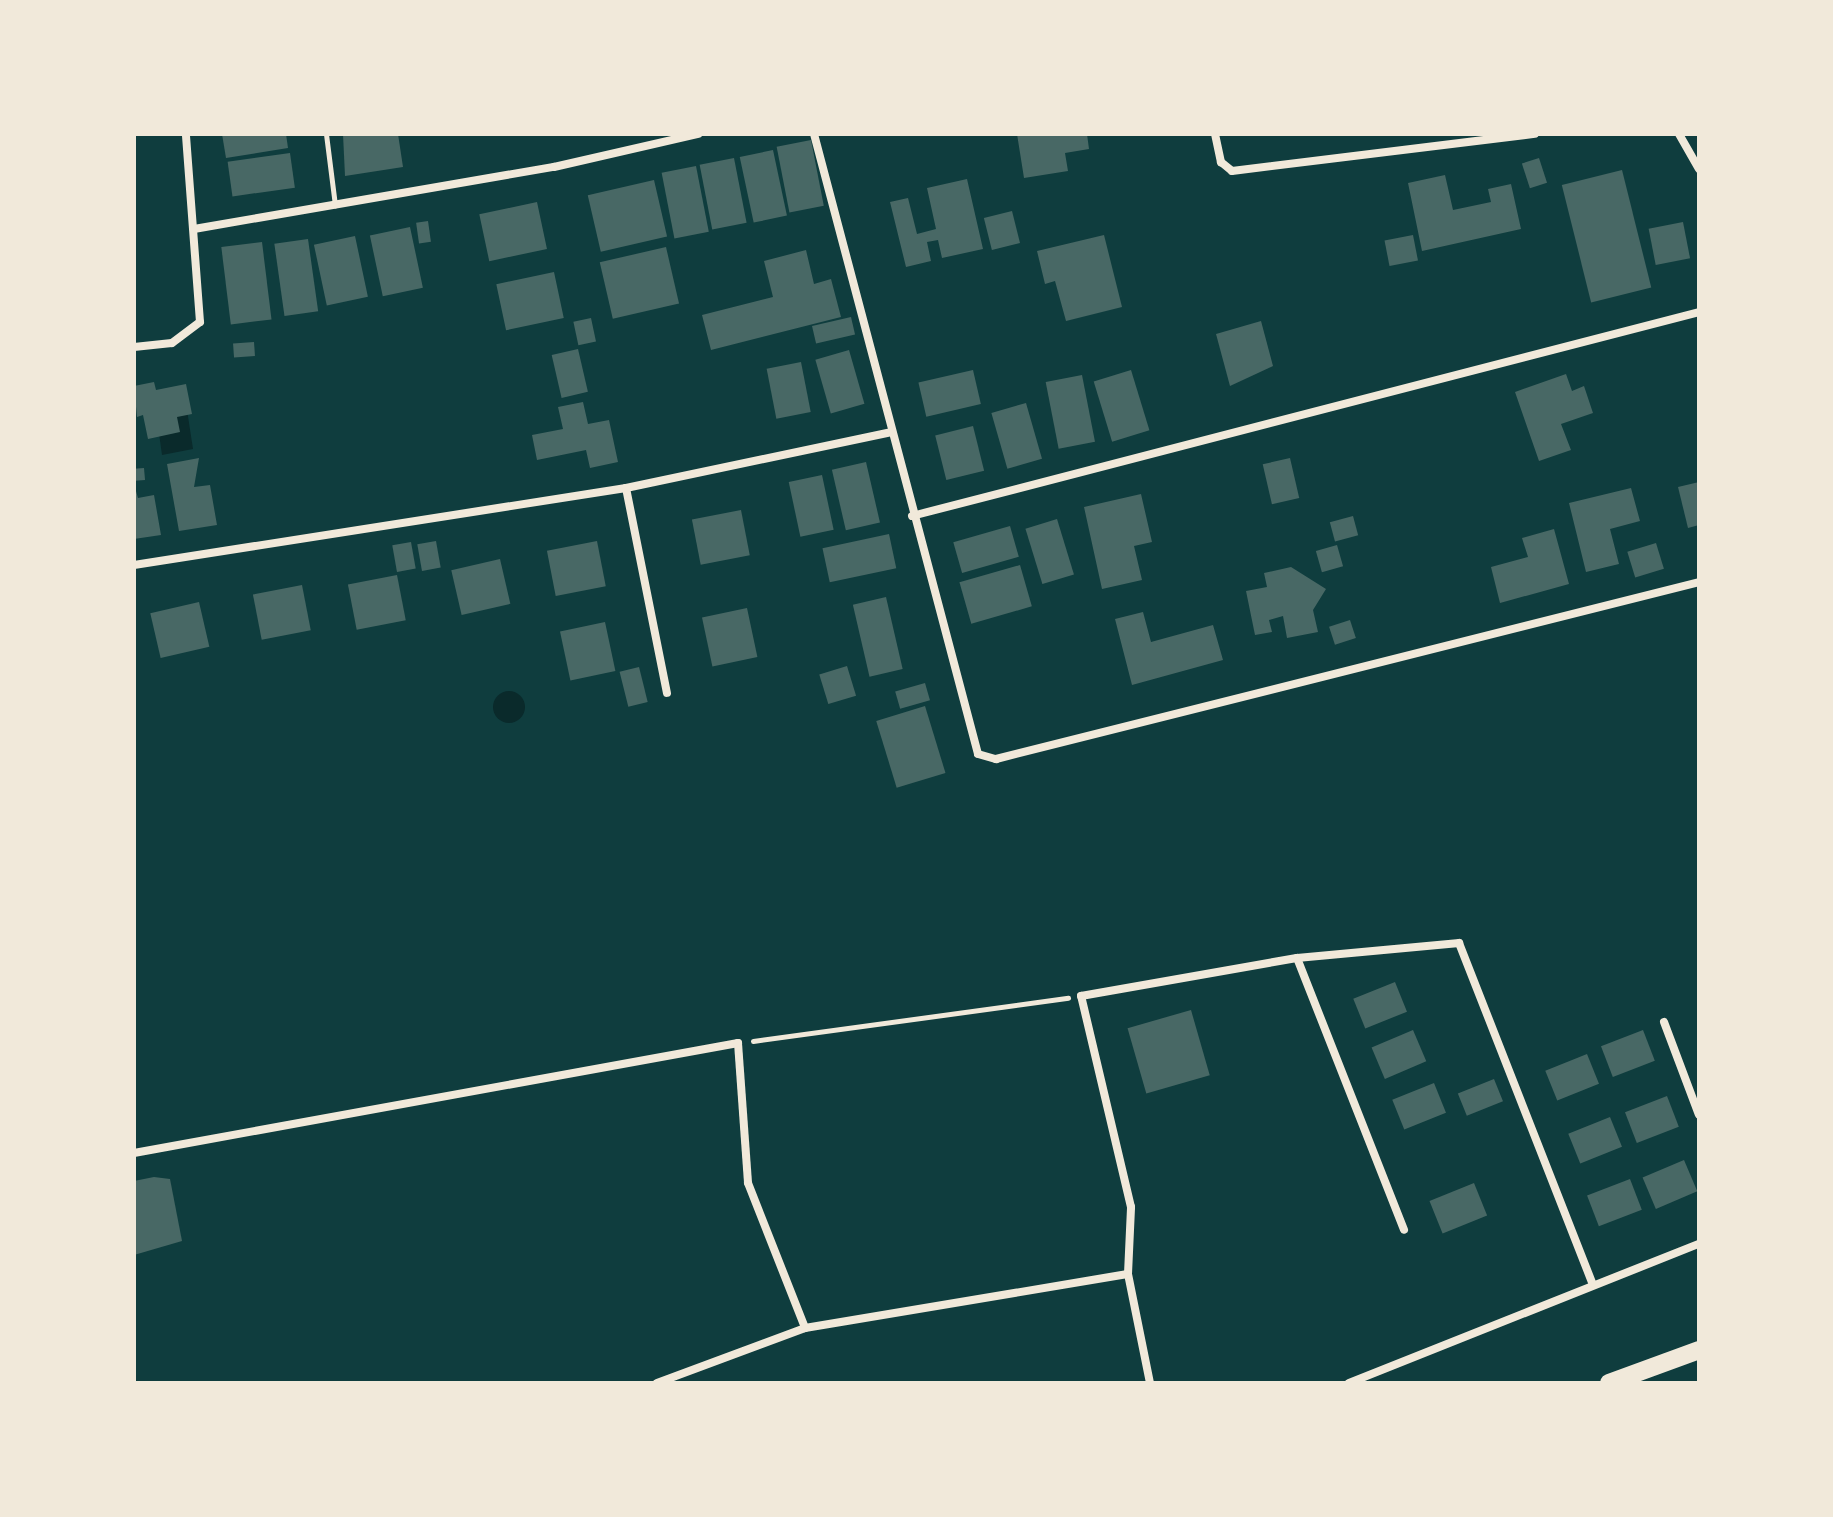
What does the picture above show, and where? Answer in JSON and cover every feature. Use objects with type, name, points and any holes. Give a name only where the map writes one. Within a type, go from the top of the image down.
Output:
[{"type":"highway","points":[[1609,1383],[1699,1350]]},
{"type":"street","points":[[134,347],[172,343],[200,322],[186,134]]},
{"type":"street","points":[[194,229],[335,205],[698,134]]},
{"type":"street","points":[[814,134],[888,433],[978,754],[996,759],[1699,582]]},
{"type":"street","points":[[1215,134],[1221,162],[1232,171],[1535,134]]},
{"type":"street","points":[[1679,134],[1699,169]]},
{"type":"street","points":[[912,516],[1699,312]]},
{"type":"street","points":[[134,565],[626,488],[888,433]]},
{"type":"street","points":[[626,488],[667,693]]},
{"type":"street","points":[[1150,1383],[1128,1274],[1131,1207],[1081,996],[1297,958],[1459,943],[1593,1285]]},
{"type":"street","points":[[1297,958],[1404,1230]]},
{"type":"street","points":[[1664,1022],[1699,1115]]},
{"type":"street","points":[[134,1153],[738,1043],[748,1183],[805,1328]]},
{"type":"street","points":[[1349,1383],[1699,1244]]},
{"type":"street","points":[[657,1383],[805,1328],[1128,1274]]},
{"type":"lane","points":[[326,134],[335,205]]},
{"type":"path","points":[[738,1043],[1081,996]]},
{"type":"water","points":[[185,397],[193,449],[162,455],[158,426],[173,399]]},
{"type":"water","points":[[509,691],[520,696],[525,707],[520,718],[509,723],[498,718],[493,707],[498,696]]},
{"type":"building","points":[[222,134],[286,134],[288,148],[226,158]]},
{"type":"building","points":[[343,134],[398,134],[403,167],[345,176]]},
{"type":"building","points":[[1017,134],[1087,134],[1089,149],[1065,153],[1068,171],[1024,178]]},
{"type":"building","points":[[811,140],[824,206],[789,212],[777,147]]},
{"type":"building","points":[[773,150],[787,216],[754,223],[740,157]]},
{"type":"building","points":[[290,153],[295,188],[232,196],[228,162]]},
{"type":"building","points":[[734,158],[747,223],[712,229],[700,165]]},
{"type":"building","points":[[1539,158],[1547,183],[1530,188],[1522,164]]},
{"type":"building","points":[[696,166],[709,232],[674,238],[662,173]]},
{"type":"building","points":[[1622,170],[1651,287],[1591,302],[1562,185]]},
{"type":"building","points":[[1445,175],[1453,210],[1491,202],[1488,189],[1511,184],[1521,229],[1422,251],[1408,183]]},
{"type":"building","points":[[967,179],[983,249],[942,258],[938,240],[927,242],[931,261],[906,267],[890,202],[908,198],[917,234],[936,229],[927,188]]},
{"type":"building","points":[[654,180],[667,237],[601,252],[588,195]]},
{"type":"building","points":[[537,202],[547,249],[489,261],[479,214]]},
{"type":"building","points":[[1012,211],[1020,243],[992,250],[984,218]]},
{"type":"building","points":[[428,221],[431,242],[419,243],[416,223]]},
{"type":"building","points":[[1683,222],[1690,258],[1656,265],[1649,229]]},
{"type":"building","points":[[410,227],[423,288],[383,296],[370,236]]},
{"type":"building","points":[[1104,235],[1122,307],[1066,321],[1055,281],[1045,284],[1037,251]]},
{"type":"building","points":[[1413,235],[1418,261],[1389,266],[1385,241]]},
{"type":"building","points":[[355,236],[368,297],[327,305],[314,245]]},
{"type":"building","points":[[308,239],[318,311],[284,316],[274,244]]},
{"type":"building","points":[[262,242],[272,319],[231,324],[221,247]]},
{"type":"building","points":[[666,247],[679,304],[613,319],[600,262]]},
{"type":"building","points":[[806,250],[814,284],[831,279],[841,317],[711,350],[702,315],[773,297],[764,261]]},
{"type":"building","points":[[554,272],[564,318],[506,330],[496,284]]},
{"type":"building","points":[[851,317],[855,335],[816,344],[812,326]]},
{"type":"building","points":[[591,318],[596,341],[578,345],[573,322]]},
{"type":"building","points":[[1261,321],[1273,366],[1230,386],[1216,334]]},
{"type":"building","points":[[254,342],[255,356],[234,357],[233,343]]},
{"type":"building","points":[[578,349],[588,392],[562,398],[552,355]]},
{"type":"building","points":[[849,350],[864,404],[831,413],[815,360]]},
{"type":"building","points":[[801,362],[811,412],[776,419],[767,369]]},
{"type":"building","points":[[973,370],[981,404],[926,417],[918,383]]},
{"type":"building","points":[[1131,370],[1149,430],[1112,442],[1094,381]]},
{"type":"building","points":[[1566,374],[1572,391],[1584,386],[1593,413],[1561,424],[1571,450],[1539,461],[1515,392]]},
{"type":"building","points":[[1082,375],[1095,442],[1059,449],[1046,382]]},
{"type":"building","points":[[154,382],[156,390],[186,384],[192,414],[177,417],[180,432],[148,439],[143,415],[137,417],[134,386]]},
{"type":"building","points":[[583,402],[588,424],[609,420],[618,462],[590,468],[586,450],[537,460],[532,435],[563,429],[558,407]]},
{"type":"building","points":[[1026,403],[1042,459],[1007,469],[991,413]]},
{"type":"building","points":[[973,426],[984,471],[946,480],[935,435]]},
{"type":"building","points":[[199,458],[194,487],[210,485],[217,525],[179,531],[167,464]]},
{"type":"building","points":[[1290,458],[1299,498],[1272,504],[1263,464]]},
{"type":"building","points":[[866,462],[880,522],[846,530],[832,470]]},
{"type":"building","points":[[144,468],[145,480],[135,481],[134,469]]},
{"type":"building","points":[[822,475],[834,530],[800,537],[789,482]]},
{"type":"building","points":[[1699,482],[1699,525],[1688,528],[1678,487]]},
{"type":"building","points":[[134,484],[138,498],[154,495],[161,535],[134,539]]},
{"type":"building","points":[[1631,488],[1640,521],[1610,529],[1619,564],[1586,572],[1569,503]]},
{"type":"building","points":[[1141,494],[1152,542],[1134,546],[1142,580],[1102,589],[1084,507]]},
{"type":"building","points":[[741,510],[750,555],[701,565],[692,520]]},
{"type":"building","points":[[1353,516],[1358,535],[1335,542],[1330,522]]},
{"type":"building","points":[[1057,519],[1074,574],[1042,584],[1025,529]]},
{"type":"building","points":[[1010,526],[1019,557],[962,573],[953,542]]},
{"type":"building","points":[[1554,529],[1569,584],[1500,603],[1491,567],[1528,557],[1522,538]]},
{"type":"building","points":[[889,534],[896,568],[830,582],[822,548]]},
{"type":"building","points":[[436,541],[441,568],[422,571],[417,544]]},
{"type":"building","points":[[597,541],[606,586],[556,596],[547,551]]},
{"type":"building","points":[[411,542],[416,569],[397,572],[392,545]]},
{"type":"building","points":[[1656,543],[1664,569],[1635,578],[1627,552]]},
{"type":"building","points":[[1337,545],[1343,566],[1322,572],[1316,551]]},
{"type":"building","points":[[500,559],[510,604],[462,615],[451,570]]},
{"type":"building","points":[[1020,565],[1032,606],[971,624],[959,582]]},
{"type":"building","points":[[1291,567],[1326,589],[1313,610],[1318,632],[1287,638],[1283,616],[1269,620],[1272,632],[1255,635],[1246,591],[1267,587],[1264,573]]},
{"type":"building","points":[[397,575],[406,620],[357,630],[348,585]]},
{"type":"building","points":[[302,585],[311,630],[262,640],[253,595]]},
{"type":"building","points":[[886,597],[903,669],[870,677],[853,605]]},
{"type":"building","points":[[199,602],[209,647],[161,658],[150,613]]},
{"type":"building","points":[[747,608],[757,657],[712,666],[702,618]]},
{"type":"building","points":[[1143,612],[1151,642],[1213,625],[1223,660],[1132,685],[1115,619]]},
{"type":"building","points":[[1350,620],[1356,638],[1335,645],[1329,627]]},
{"type":"building","points":[[605,622],[615,671],[570,680],[560,632]]},
{"type":"building","points":[[847,666],[856,696],[828,704],[819,674]]},
{"type":"building","points":[[639,667],[648,702],[628,707],[620,672]]},
{"type":"building","points":[[925,683],[930,700],[900,709],[895,692]]},
{"type":"building","points":[[925,706],[945,773],[897,788],[876,721]]},
{"type":"building","points":[[1395,982],[1407,1012],[1365,1029],[1353,999]]},
{"type":"building","points":[[1191,1010],[1210,1075],[1146,1094],[1128,1028]]},
{"type":"building","points":[[1413,1030],[1426,1061],[1385,1079],[1372,1048]]},
{"type":"building","points":[[1643,1030],[1655,1061],[1613,1077],[1601,1046]]},
{"type":"building","points":[[1587,1054],[1599,1084],[1557,1101],[1545,1071]]},
{"type":"building","points":[[1494,1079],[1503,1101],[1467,1116],[1458,1094]]},
{"type":"building","points":[[1434,1083],[1446,1113],[1404,1130],[1392,1100]]},
{"type":"building","points":[[1667,1096],[1679,1127],[1637,1143],[1625,1112]]},
{"type":"building","points":[[1610,1117],[1622,1147],[1580,1164],[1568,1134]]},
{"type":"building","points":[[1684,1160],[1697,1191],[1656,1209],[1643,1178]]},
{"type":"building","points":[[154,1177],[170,1179],[182,1241],[134,1255],[134,1181]]},
{"type":"building","points":[[1630,1179],[1642,1210],[1599,1226],[1587,1195]]},
{"type":"building","points":[[1474,1183],[1487,1215],[1443,1233],[1429,1201]]}]
